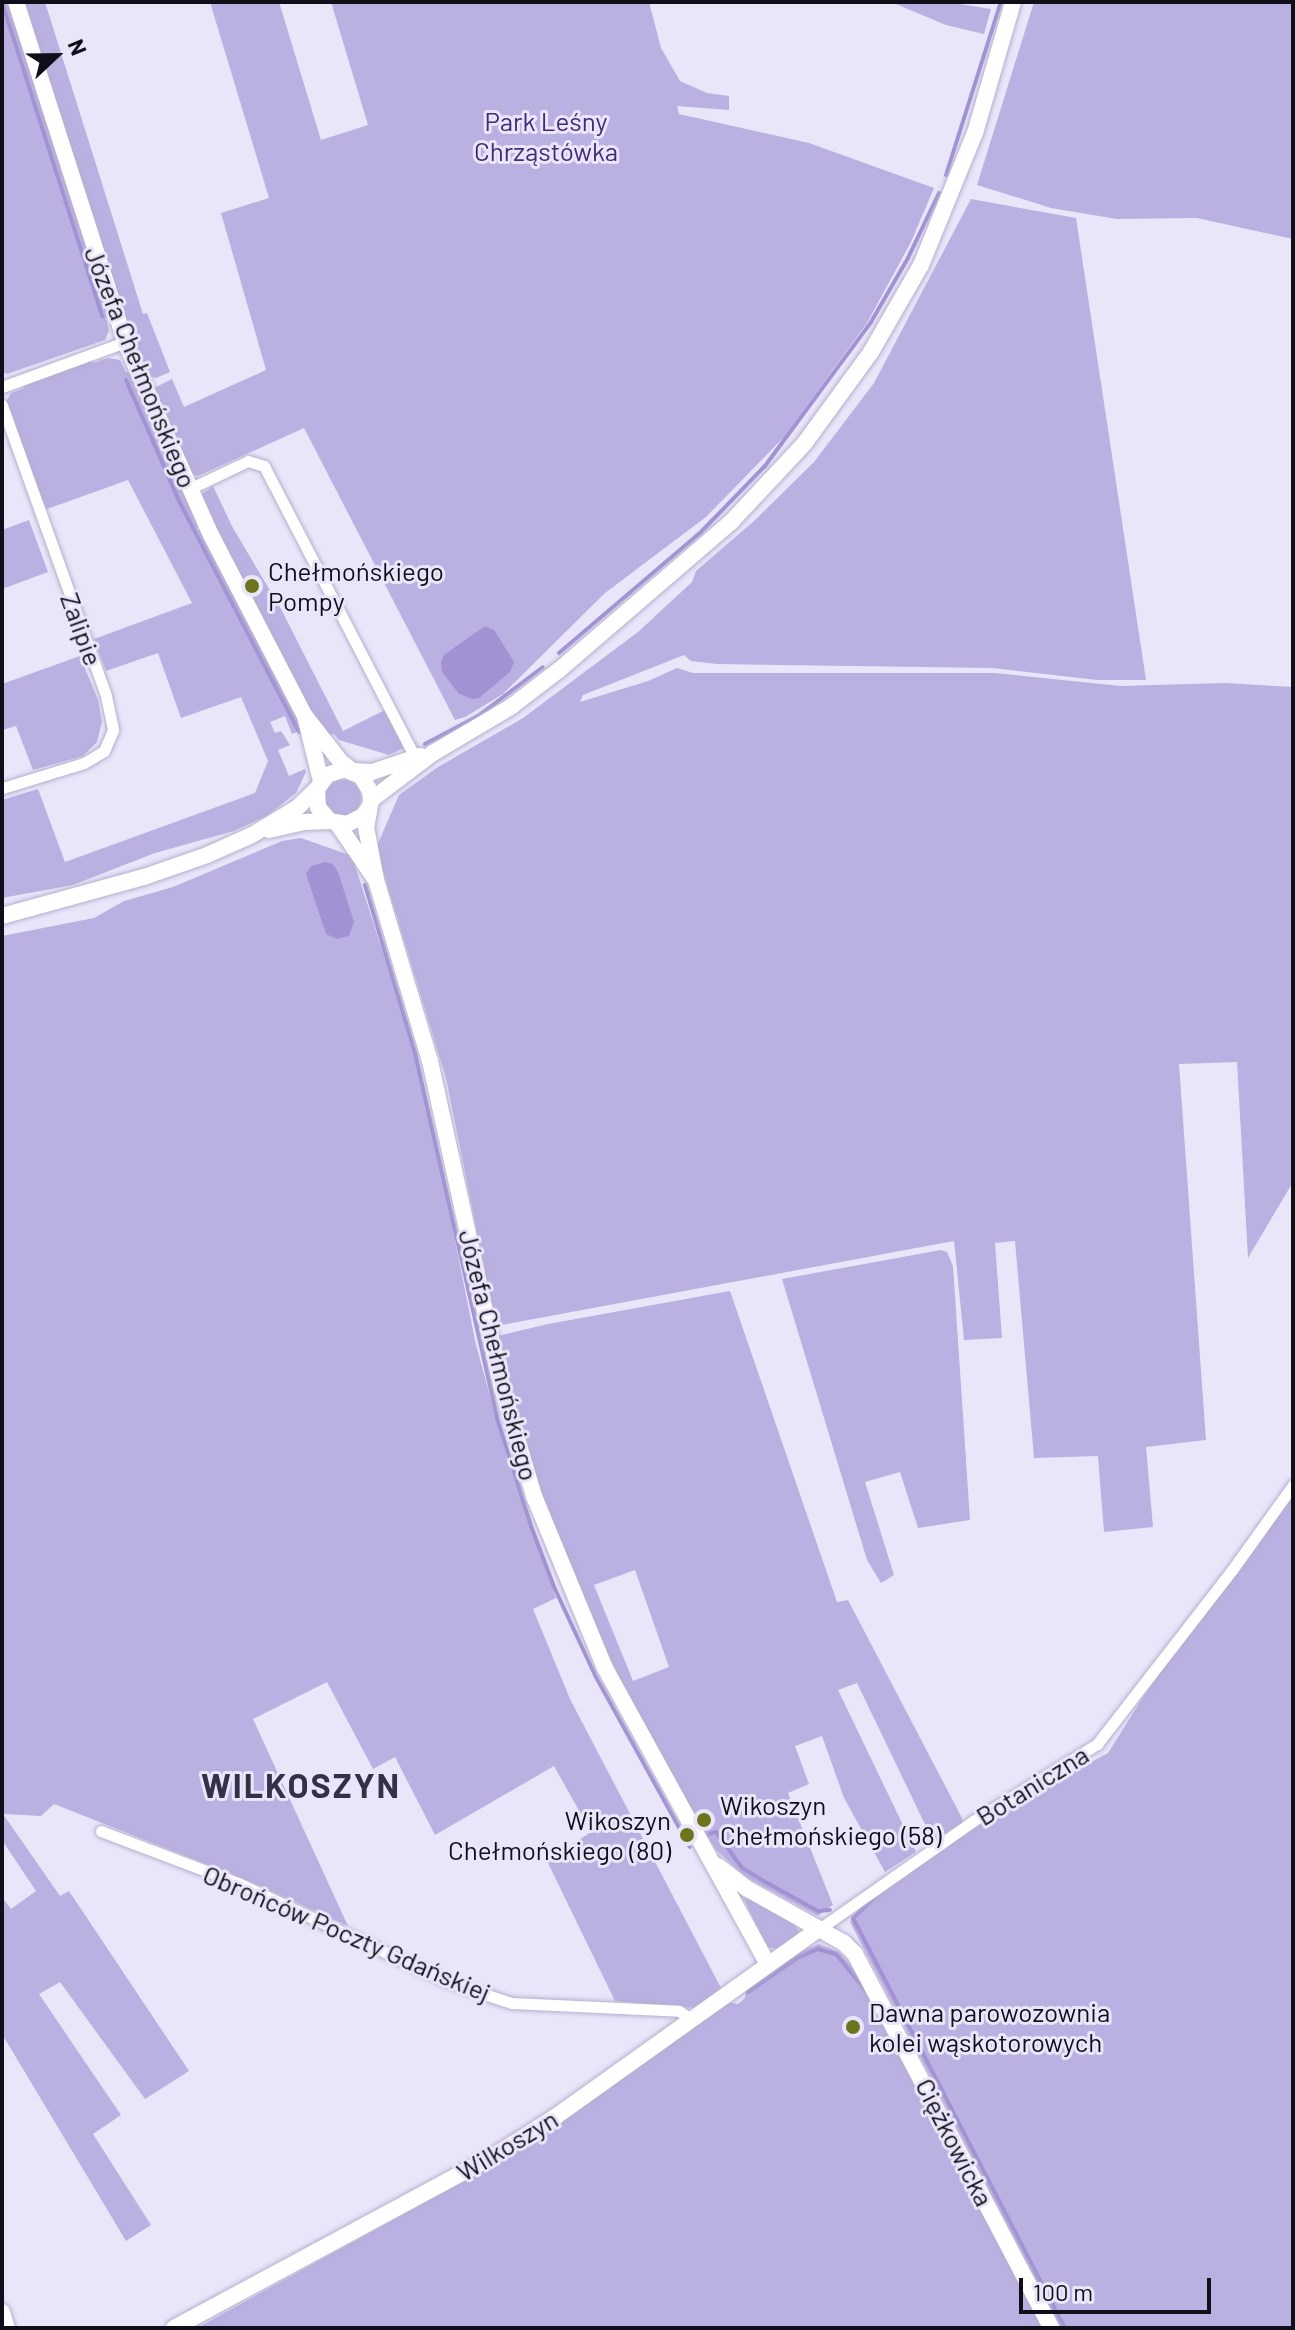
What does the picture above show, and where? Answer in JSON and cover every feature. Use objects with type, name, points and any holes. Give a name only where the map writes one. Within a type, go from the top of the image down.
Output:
[{"type":"street","name":"Józefa Chełmońskiego","points":[[16,2],[125,342],[189,489],[305,716],[341,762],[353,771]]},
{"type":"street","points":[[252,835],[303,822],[356,822],[370,804],[433,753],[512,706],[681,568],[772,480],[832,407],[904,296],[944,216],[975,133],[1013,2]]},
{"type":"street","points":[[2,387],[125,342]]},
{"type":"street","name":"Zalipie","points":[[2,405],[106,696],[113,730],[104,751],[84,763],[2,788]]},
{"type":"street","points":[[189,489],[248,461],[264,466],[415,757]]},
{"type":"street","name":"Józefa Chełmońskiego","points":[[305,716],[319,785]]},
{"type":"street","points":[[2,916],[176,867],[252,835],[297,808],[335,771],[372,772],[433,753]]},
{"type":"street","points":[[353,771],[367,783],[370,804]]},
{"type":"street","points":[[319,785],[318,807],[333,822]]},
{"type":"street","name":"Józefa Chełmońskiego","points":[[370,804],[366,827],[376,880],[430,1061],[499,1376],[534,1496],[567,1584],[605,1668],[768,1964]]},
{"type":"street","name":"Józefa Chełmońskiego","points":[[333,822],[376,880]]},
{"type":"street","name":"Botaniczna","points":[[819,1929],[973,1821],[1097,1744],[1232,1570],[1293,1485]]},
{"type":"street","name":"Obrońców Poczty Gdańskiej","points":[[101,1831],[238,1883],[444,1980],[484,1994],[528,2004],[679,2011],[691,2019]]},
{"type":"street","name":"Józefa Chełmońskiego","points":[[705,1849],[730,1877],[819,1929]]},
{"type":"street","name":"Wilkoszyn","points":[[174,2328],[497,2154],[819,1929]]},
{"type":"street","name":"Ciężkowicka","points":[[819,1929],[844,1943],[869,1977],[1051,2328]]},
{"type":"street","points":[[2,2312],[7,2328]]},
{"type":"green space","points":[[2,2],[9,2],[109,316],[106,317],[109,331],[105,340],[7,374],[2,372]]},
{"type":"green space","points":[[25,2],[45,2],[143,314],[147,313],[170,372],[156,378],[147,376],[142,365],[101,251]]},
{"type":"green space","name":"Park Leśny Chrząstówka","points":[[210,2],[279,2],[321,140],[368,125],[331,2],[649,2],[661,48],[680,81],[707,93],[729,96],[729,110],[677,106],[679,114],[809,143],[934,188],[911,242],[867,323],[784,437],[706,517],[605,593],[503,694],[465,717],[455,720],[304,428],[198,476],[189,473],[154,388],[172,379],[184,407],[266,370],[221,213],[269,198]]},
{"type":"green space","points":[[891,2],[947,2],[991,9],[984,34],[946,25]]},
{"type":"green space","points":[[1034,2],[1293,2],[1293,239],[1197,218],[1117,219],[1051,208],[977,185]]},
{"type":"green space","points":[[971,199],[1076,218],[1146,680],[1097,680],[993,668],[717,664],[691,661],[684,655],[583,695],[580,702],[648,681],[677,668],[693,673],[995,673],[1121,686],[1225,683],[1293,687],[1293,1182],[1248,1258],[1237,1062],[1179,1064],[1206,1440],[1146,1447],[1153,1527],[1104,1532],[1098,1456],[1034,1458],[1015,1241],[995,1243],[1002,1338],[964,1340],[954,1241],[496,1326],[446,1078],[376,848],[399,795],[438,767],[523,718],[638,632],[692,582],[696,571],[754,521],[814,462],[874,383]]},
{"type":"green space","points":[[108,358],[120,360],[126,372],[130,371],[198,524],[197,530],[201,530],[302,721],[301,730],[292,734],[285,716],[270,722],[275,733],[281,731],[290,745],[278,750],[289,776],[305,769],[306,772],[296,793],[268,815],[234,831],[155,853],[73,885],[2,898],[2,800],[38,789],[65,862],[255,793],[268,761],[241,697],[181,718],[158,653],[106,671],[94,639],[192,603],[128,480],[47,509],[40,506],[6,402],[11,393],[24,388],[23,384],[92,359],[93,363]]},
{"type":"green space","points":[[213,486],[233,528],[281,609],[343,731],[385,710],[404,748],[389,755],[339,740],[334,734],[323,737],[200,495]]},
{"type":"green space","points":[[29,520],[48,572],[2,589],[2,530]]},
{"type":"green space","points":[[80,656],[98,700],[102,722],[97,742],[83,756],[33,770],[16,726],[2,730],[2,684]]},
{"type":"green space","points":[[343,780],[356,785],[361,798],[356,811],[343,816],[330,811],[325,798],[330,785]]},
{"type":"green space","points":[[301,838],[352,856],[421,1071],[476,1345],[508,1461],[556,1598],[533,1609],[570,1699],[721,1988],[694,2008],[615,2001],[547,1861],[591,1832],[554,1766],[435,1835],[395,1757],[373,1769],[327,1682],[253,1719],[348,1926],[249,1881],[54,1804],[41,1816],[3,1814],[60,1896],[69,1891],[189,2071],[145,2099],[60,1982],[39,1994],[121,2115],[93,2134],[151,2225],[126,2241],[2,2034],[2,1897],[11,1909],[36,1891],[2,1840],[2,936],[94,918],[124,901],[173,887],[282,841]]},
{"type":"green space","points":[[941,1250],[947,1252],[953,1266],[970,1520],[918,1528],[900,1472],[865,1482],[894,1575],[881,1583],[867,1560],[782,1279]]},
{"type":"green space","points":[[730,1291],[837,1602],[848,1600],[962,1818],[962,1823],[933,1841],[857,1683],[838,1690],[916,1852],[885,1872],[844,1798],[822,1736],[795,1746],[809,1784],[788,1793],[833,1905],[818,1916],[746,1877],[717,1851],[701,1827],[709,1823],[704,1813],[696,1817],[629,1698],[575,1585],[534,1475],[498,1336]],"holes":[[[635,1570],[669,1667],[633,1681],[594,1585]]]},
{"type":"green space","points":[[1293,1492],[1293,2328],[1061,2328],[850,1922],[869,1898],[988,1818],[1108,1753],[1147,1691]]},
{"type":"green space","points":[[744,1899],[752,1899],[794,1922],[799,1932],[776,1949],[767,1947]]},
{"type":"green space","points":[[819,1944],[839,1952],[861,1977],[1043,2328],[197,2328],[527,2146],[726,2002],[738,2004],[745,1998],[746,1988],[799,1952]]},
{"type":"shaded area","points":[[485,626],[494,630],[514,662],[510,672],[479,698],[472,699],[459,694],[442,672],[441,662],[444,655]]},
{"type":"shaded area","points":[[325,862],[333,864],[338,872],[354,922],[349,936],[337,939],[326,934],[306,874],[311,866]]},
{"type":"waterway","points":[[2,2],[102,316]]},
{"type":"waterway","points":[[946,175],[1001,2]]},
{"type":"waterway","points":[[559,653],[700,533],[765,466],[871,322],[908,258],[939,193]]},
{"type":"waterway","points":[[126,380],[180,503],[299,732]]},
{"type":"waterway","points":[[425,744],[478,716],[543,667]]},
{"type":"waterway","points":[[365,885],[415,1053],[497,1418],[531,1526],[554,1587],[596,1677],[690,1847]]},
{"type":"waterway","points":[[709,1834],[716,1832],[742,1868],[818,1911],[830,1910]]},
{"type":"waterway","points":[[876,1896],[853,1918],[1065,2328]]},
{"type":"waterway","points":[[748,1992],[797,1958],[818,1949],[836,1954],[866,1991]]},
{"type":"place","name":"Chełmońskiego Pompy","points":[[252,586]]},
{"type":"place","name":"Wikoszyn Chełmońskiego (58)","points":[[704,1820]]},
{"type":"place","name":"Wikoszyn Chełmońskiego (80)","points":[[687,1835]]},
{"type":"place","name":"Dawna parowozownia kolei wąskotorowych","points":[[853,2027]]},
{"type":"district","name":"WILKOSZYN","points":[[301,1785]]}]
